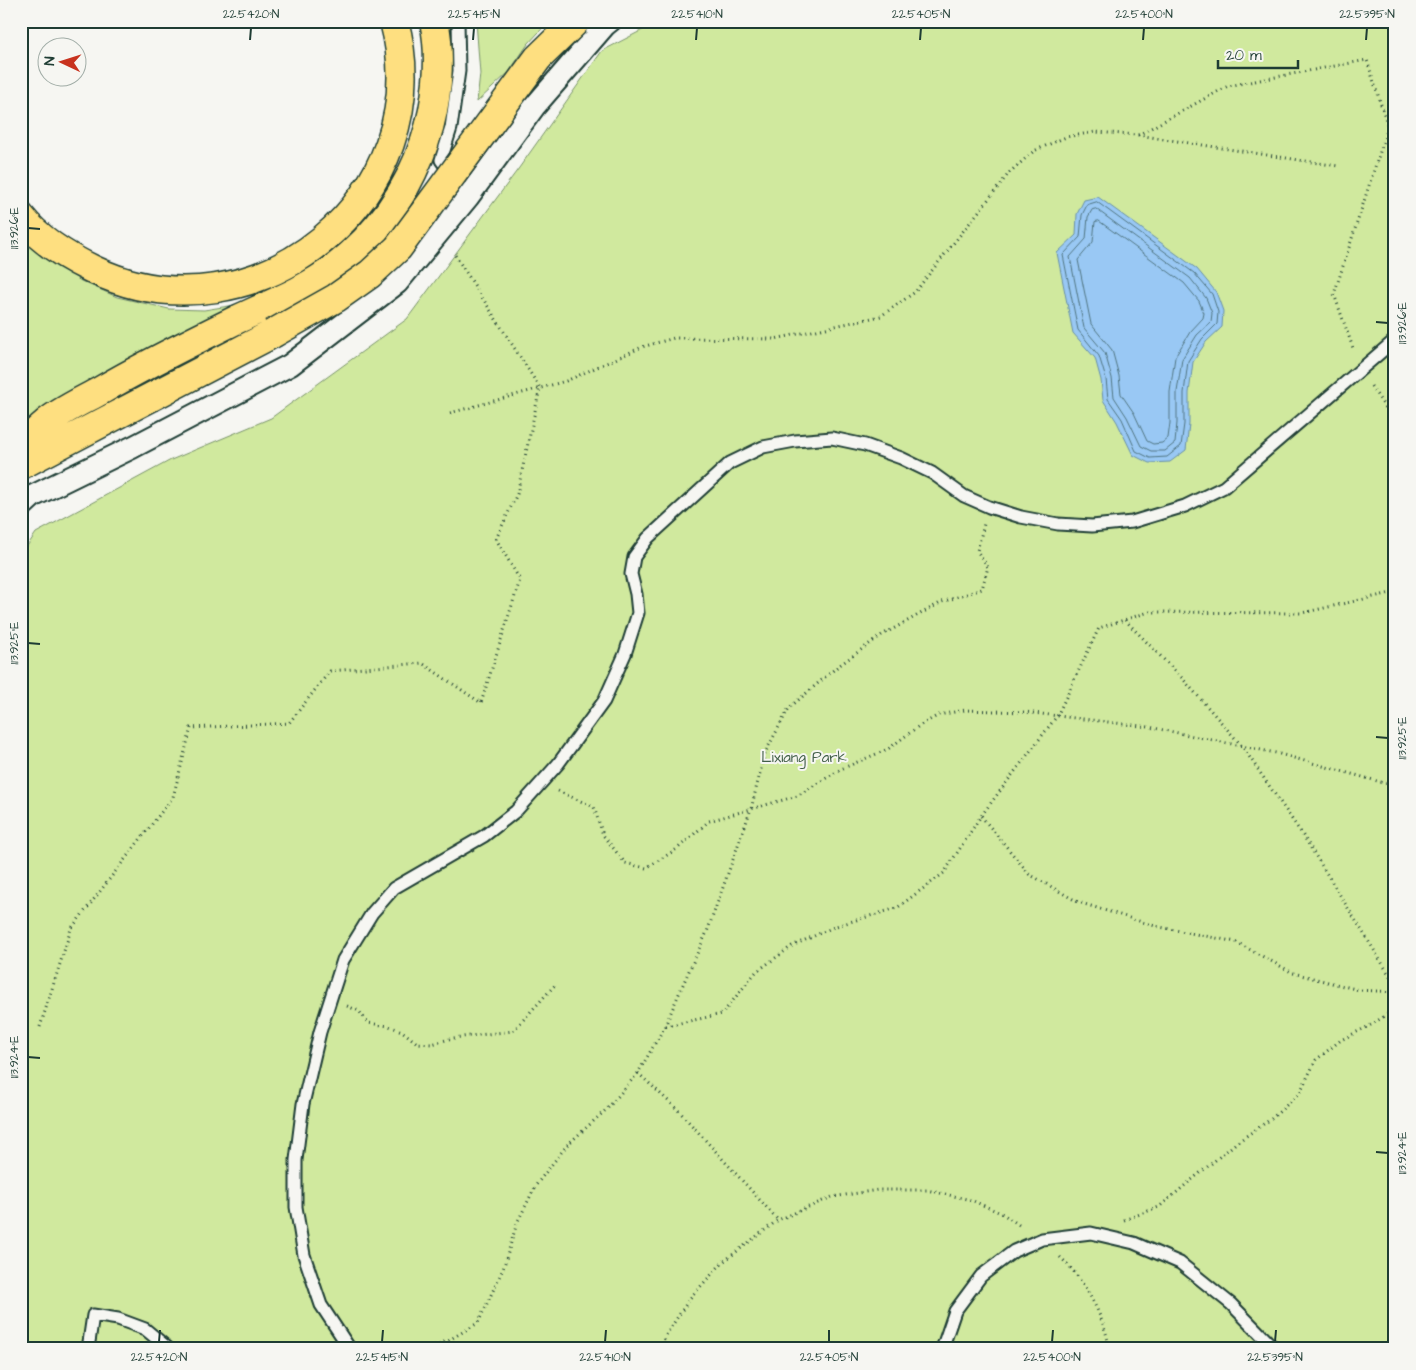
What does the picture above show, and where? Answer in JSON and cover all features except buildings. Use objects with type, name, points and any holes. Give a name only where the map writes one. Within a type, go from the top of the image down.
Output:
[{"type":"main road","points":[[21,217],[67,257],[113,279],[162,290],[213,289],[262,276],[307,253],[345,220],[375,179],[395,132],[402,82],[400,41],[394,21]]},
{"type":"main road","points":[[21,448],[45,423],[115,382],[195,340],[295,292],[334,269],[368,239],[396,203],[417,163],[432,120],[437,75],[434,21]]},
{"type":"main road","points":[[21,465],[272,334],[336,298],[370,274],[398,248],[538,58],[576,21]]},
{"type":"street","points":[[21,507],[32,496],[133,447],[290,365],[397,283],[468,197],[534,107],[610,21]]},
{"type":"lane","points":[[458,21],[459,71],[451,128],[441,160],[468,197]]},
{"type":"lane","points":[[350,1349],[321,1305],[304,1256],[296,1207],[296,1160],[303,1104],[320,1032],[343,960],[372,913],[394,888],[484,836],[516,811],[558,764],[604,700],[626,654],[638,613],[631,574],[634,557],[648,538],[730,464],[763,447],[832,438],[864,445],[901,458],[932,473],[964,496],[989,507],[1021,517],[1058,524],[1092,526],[1132,522],[1185,506],[1224,487],[1395,340]]},
{"type":"lane","points":[[942,1349],[955,1311],[981,1276],[1014,1251],[1042,1240],[1091,1233],[1134,1243],[1180,1263],[1231,1304],[1275,1349]]},
{"type":"lane","points":[[88,1349],[93,1315],[118,1319],[145,1329],[169,1349]]},
{"type":"path","points":[[1138,135],[1228,86],[1367,60],[1388,127],[1334,294],[1360,370],[1395,423]]},
{"type":"path","points":[[450,413],[566,381],[642,347],[674,338],[775,339],[881,316],[915,292],[1010,172],[1034,151],[1066,137],[1095,132],[1138,135],[1338,166]]},
{"type":"path","points":[[40,1027],[71,929],[173,797],[191,728],[289,723],[330,671],[339,670],[422,663],[480,703],[520,580],[496,539],[516,494],[540,388],[456,255],[439,232]]},
{"type":"path","points":[[425,1349],[449,1340],[478,1323],[502,1269],[517,1224],[536,1186],[568,1145],[608,1109],[638,1073],[665,1026],[707,932],[751,809],[765,753],[789,708],[837,667],[882,635],[942,602],[982,589],[988,567],[977,551],[989,507]]},
{"type":"path","points":[[665,1026],[722,1014],[756,972],[792,946],[836,926],[897,908],[944,873],[981,816],[1057,716],[1099,628],[1149,612],[1302,613],[1391,593],[1395,590]]},
{"type":"path","points":[[1125,620],[1183,679],[1242,746],[1304,837],[1395,984]]},
{"type":"path","points":[[540,784],[594,807],[603,835],[625,863],[646,868],[677,849],[709,821],[797,796],[841,769],[888,749],[919,726],[938,715],[965,710],[1025,712],[1149,727],[1276,753],[1395,786]]},
{"type":"path","points":[[981,816],[1029,874],[1078,902],[1156,926],[1236,942],[1293,973],[1359,990],[1395,992]]},
{"type":"path","points":[[331,998],[359,1011],[368,1023],[389,1026],[402,1031],[416,1043],[432,1044],[453,1038],[513,1031],[554,985]]},
{"type":"path","points":[[1091,1233],[1159,1207],[1236,1143],[1271,1119],[1299,1094],[1316,1060],[1341,1040],[1371,1025],[1395,1009]]},
{"type":"path","points":[[638,1073],[678,1110],[778,1220]]},
{"type":"path","points":[[660,1349],[690,1298],[723,1262],[778,1220],[832,1197],[878,1190],[927,1190],[971,1200],[1003,1214],[1042,1240],[1073,1269],[1094,1304],[1107,1336],[1110,1349]]},
{"type":"green space","points":[[476,21],[549,21],[528,44],[508,73],[477,102],[480,74]]},
{"type":"green space","name":"Lixiang Park","points":[[660,21],[1395,21],[1395,1349],[21,1349],[21,555],[36,533],[171,460],[271,418],[407,319],[519,168],[602,51]]},
{"type":"green space","points":[[21,236],[41,254],[81,281],[117,297],[169,309],[204,310],[254,302],[21,431]]},
{"type":"water","points":[[1098,197],[1197,269],[1216,292],[1223,311],[1222,327],[1206,342],[1193,362],[1189,393],[1189,424],[1186,450],[1170,462],[1149,463],[1133,455],[1117,422],[1103,400],[1101,380],[1095,358],[1073,333],[1057,253],[1076,235],[1077,214],[1084,200]]}]
